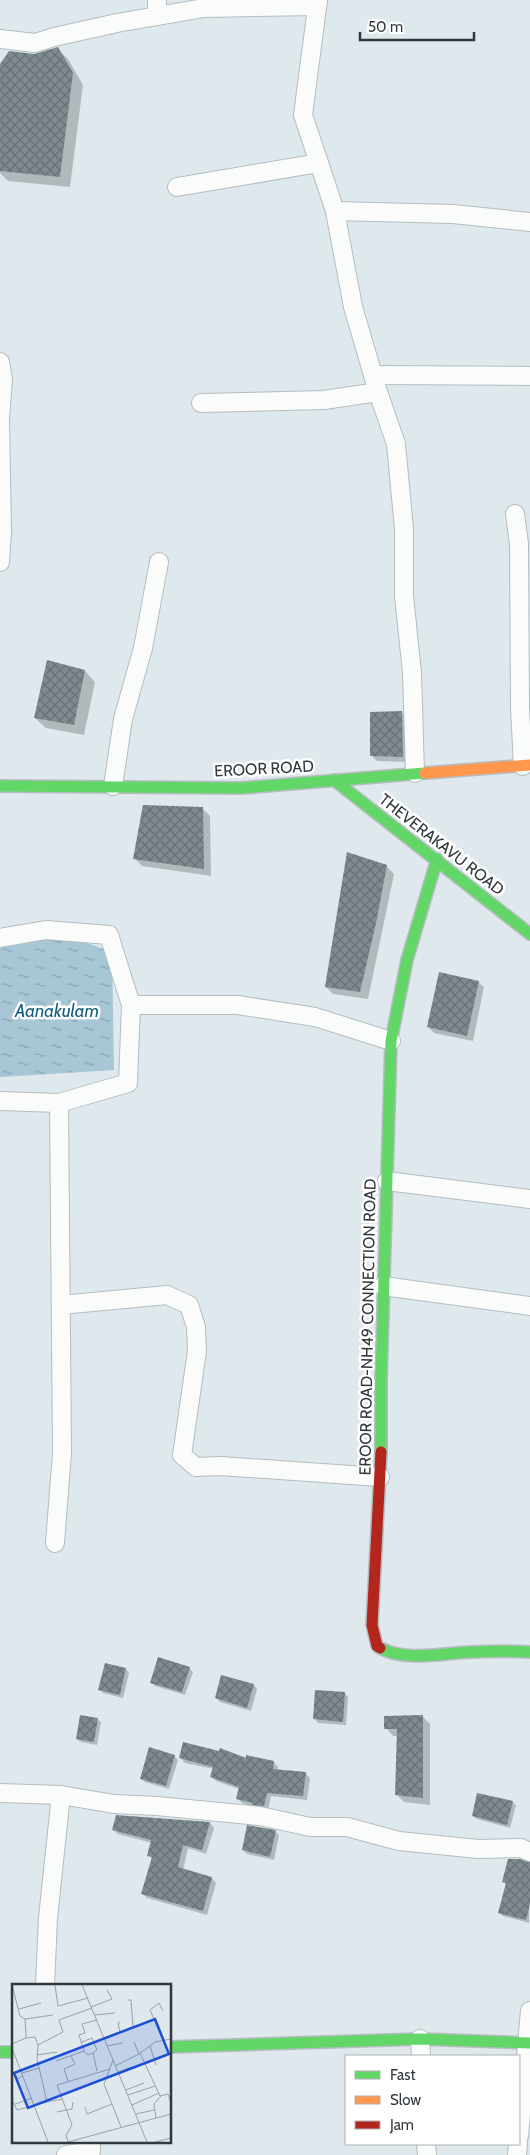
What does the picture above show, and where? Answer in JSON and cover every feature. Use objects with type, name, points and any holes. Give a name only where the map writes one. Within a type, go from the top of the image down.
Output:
[{"type":"street","points":[[0,39],[35,43],[157,8],[317,3],[303,115],[335,211],[353,307],[378,392],[396,444],[404,529],[404,596],[412,672],[415,773]]},
{"type":"street","points":[[176,187],[319,163]]},
{"type":"street","points":[[335,211],[453,214],[530,222]]},
{"type":"street","points":[[0,362],[3,379],[0,419],[0,562]]},
{"type":"street","points":[[373,375],[530,376]]},
{"type":"street","points":[[201,403],[324,400],[378,392]]},
{"type":"street","points":[[515,514],[519,544],[520,708],[527,765]]},
{"type":"street","points":[[113,786],[122,718],[143,648],[159,562]]},
{"type":"street","name":"EROOR ROAD","points":[[0,786],[242,788],[527,765]]},
{"type":"street","name":"THEVERAKAVU ROAD","points":[[334,780],[437,859],[530,934]]},
{"type":"street","name":"EROOR ROAD-NH49 CONNECTION ROAD","points":[[437,859],[407,960],[390,1041],[380,1477],[372,1625],[377,1646],[390,1653],[407,1655],[498,1651],[530,1652]]},
{"type":"street","points":[[0,938],[46,930],[109,935],[131,1004],[128,1083],[59,1104],[0,1101]]},
{"type":"street","points":[[131,1004],[238,1005],[315,1017],[390,1041]]},
{"type":"street","points":[[55,1543],[62,1453],[59,1104]]},
{"type":"street","points":[[387,1181],[530,1199]]},
{"type":"street","points":[[383,1286],[530,1306]]},
{"type":"street","points":[[61,1305],[167,1295],[189,1305],[196,1327],[198,1351],[182,1455],[196,1467],[220,1466],[380,1477]]},
{"type":"street","points":[[0,1793],[61,1795],[114,1804],[157,1806],[260,1816],[310,1827],[347,1827],[399,1841],[478,1848],[520,1848],[530,1852]]},
{"type":"street","points":[[45,1984],[48,1918],[61,1795]]},
{"type":"street","points":[[520,2127],[529,2043],[530,2011]]},
{"type":"street","points":[[171,2047],[420,2048],[529,2043]]},
{"type":"street","points":[[66,2155],[91,2151],[91,2142]]},
{"type":"water","name":"Aanakulam","points":[[62,934],[112,952],[114,1070],[0,1077],[0,942]]},
{"type":"building","points":[[58,47],[73,73],[60,177],[0,171],[0,64],[9,51],[34,54]]},
{"type":"building","points":[[47,660],[85,670],[74,725],[34,718]]},
{"type":"building","points":[[402,711],[403,757],[370,756],[370,712]]},
{"type":"building","points":[[143,805],[203,807],[204,869],[133,859]]},
{"type":"building","points":[[347,852],[387,865],[360,992],[325,987]]},
{"type":"building","points":[[439,972],[479,981],[467,1036],[427,1027]]},
{"type":"building","points":[[158,1657],[190,1667],[182,1692],[150,1683]]},
{"type":"building","points":[[105,1663],[126,1668],[120,1695],[98,1690]]},
{"type":"building","points":[[221,1675],[254,1684],[247,1708],[215,1698]]},
{"type":"building","points":[[315,1690],[345,1692],[343,1722],[313,1719]]},
{"type":"building","points":[[80,1715],[98,1718],[94,1742],[76,1739]]},
{"type":"building","points":[[423,1715],[423,1798],[395,1795],[397,1729],[384,1729],[384,1716]]},
{"type":"building","points":[[183,1742],[219,1751],[220,1748],[246,1758],[246,1755],[274,1761],[273,1769],[306,1772],[303,1796],[267,1793],[264,1806],[252,1805],[253,1803],[236,1799],[239,1787],[210,1777],[213,1767],[179,1758]]},
{"type":"building","points":[[149,1747],[175,1755],[166,1786],[140,1779]]},
{"type":"building","points":[[477,1793],[513,1801],[507,1825],[472,1816]]},
{"type":"building","points":[[116,1815],[210,1822],[202,1850],[183,1845],[178,1867],[212,1877],[203,1911],[141,1894],[152,1857],[147,1856],[151,1840],[112,1830]]},
{"type":"building","points":[[247,1825],[276,1830],[270,1857],[242,1850]]},
{"type":"building","points":[[508,1859],[530,1862],[530,1904],[526,1920],[498,1913],[506,1883],[502,1882]]},
{"type":"traffic: fast","points":[[0,786],[242,788],[425,773]]},
{"type":"traffic: fast","points":[[334,780],[530,934]]},
{"type":"traffic: fast","points":[[381,1452],[381,1380],[391,1041],[407,960],[437,859]]},
{"type":"traffic: fast","points":[[380,1648],[401,1655],[413,1656],[486,1651],[530,1652]]},
{"type":"traffic: fast","points":[[171,2047],[420,2039],[530,2043]]},
{"type":"traffic: fast","points":[[0,2052],[12,2052]]},
{"type":"traffic: slow","points":[[425,773],[530,765]]},
{"type":"traffic: jam","points":[[380,1648],[377,1646],[372,1625],[381,1452]]}]
